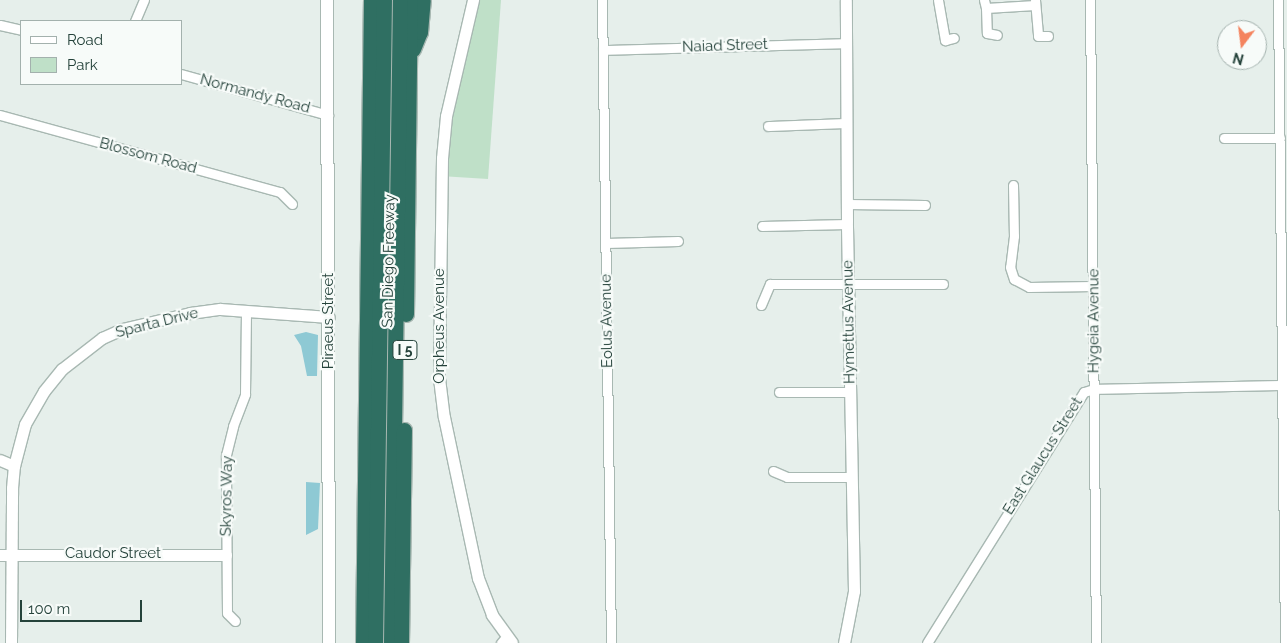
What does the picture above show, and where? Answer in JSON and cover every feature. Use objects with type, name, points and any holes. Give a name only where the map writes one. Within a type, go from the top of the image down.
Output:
[{"type":"highway","name":"San Diego Freeway","points":[[363,643],[369,0]]},
{"type":"highway","points":[[375,643],[384,0]]},
{"type":"highway","points":[[390,643],[400,0]]},
{"type":"highway","name":"San Diego Freeway","points":[[401,643],[410,0]]},
{"type":"highway","points":[[409,57],[420,32],[424,0]]},
{"type":"main road","name":"Piraeus Street","points":[[327,0],[329,643]]},
{"type":"street","points":[[135,20],[144,0]]},
{"type":"street","name":"Orpheus Avenue","points":[[473,0],[446,116],[442,158],[438,378],[453,466],[478,578],[492,615],[506,641]]},
{"type":"street","name":"Eolus Avenue","points":[[602,0],[612,643]]},
{"type":"street","name":"Hymettus Avenue","points":[[844,643],[854,591],[847,224],[846,0]]},
{"type":"street","points":[[938,0],[945,40],[954,38]]},
{"type":"street","name":"Hygeia Avenue","points":[[1090,0],[1096,643]]},
{"type":"street","points":[[1278,0],[1284,386],[1285,643]]},
{"type":"street","points":[[997,35],[987,33],[985,4],[1035,3],[1038,36],[1048,36]]},
{"type":"street","points":[[0,24],[20,30]]},
{"type":"street","name":"Naiad Street","points":[[603,50],[847,43]]},
{"type":"street","name":"Normandy Road","points":[[182,74],[328,114]]},
{"type":"street","name":"Blossom Road","points":[[0,115],[280,192],[292,204]]},
{"type":"street","points":[[768,126],[847,123]]},
{"type":"street","points":[[1224,138],[1280,138]]},
{"type":"street","points":[[1012,185],[1014,236],[1010,267],[1014,280],[1030,287],[1093,286]]},
{"type":"street","points":[[847,204],[925,205]]},
{"type":"street","points":[[762,226],[847,224]]},
{"type":"street","points":[[606,243],[678,241]]},
{"type":"street","points":[[761,305],[770,284],[943,284]]},
{"type":"street","name":"Sparta Drive","points":[[11,643],[14,466],[25,424],[44,391],[62,369],[102,338],[122,329],[190,313],[220,309],[329,317]]},
{"type":"street","name":"Skyros Way","points":[[235,622],[227,613],[226,455],[233,426],[245,394],[246,311]]},
{"type":"street","name":"East Glaucus Street","points":[[927,643],[1054,437],[1084,392],[1094,389],[1284,386]]},
{"type":"street","points":[[779,392],[851,392]]},
{"type":"street","points":[[0,460],[14,466]]},
{"type":"street","points":[[772,471],[787,478],[852,477]]},
{"type":"street","name":"Caudor Street","points":[[0,555],[12,553],[226,555]]},
{"type":"green space","points":[[472,0],[501,0],[488,179],[440,176]]},
{"type":"water","points":[[306,332],[318,335],[317,376],[307,376],[301,346],[294,335]]},
{"type":"water","points":[[306,482],[320,483],[318,529],[306,535]]}]
